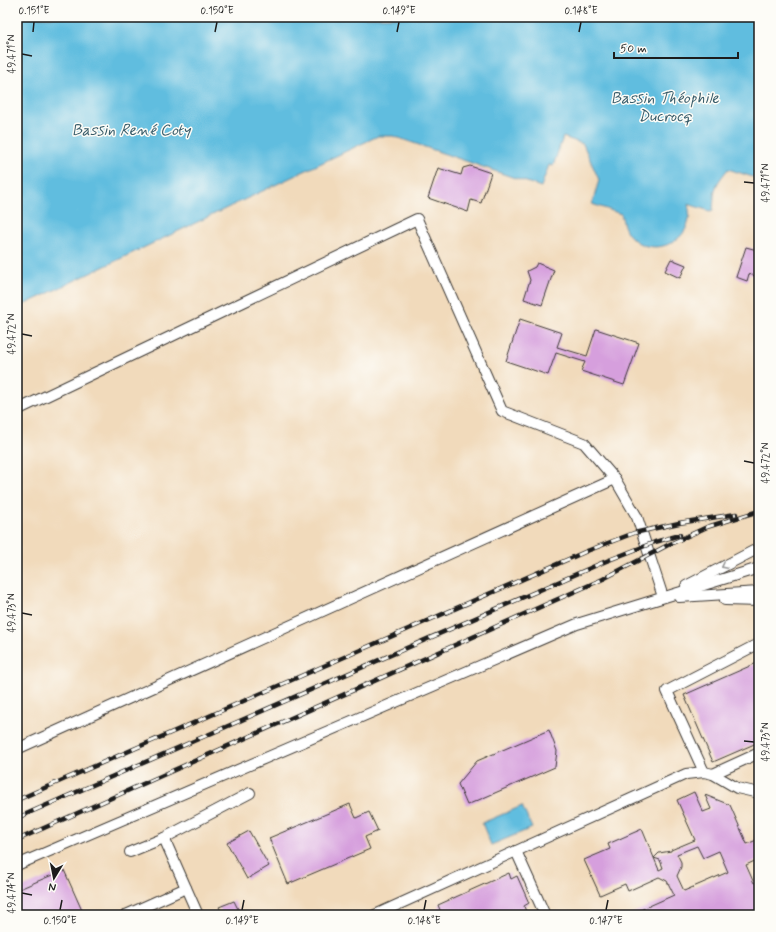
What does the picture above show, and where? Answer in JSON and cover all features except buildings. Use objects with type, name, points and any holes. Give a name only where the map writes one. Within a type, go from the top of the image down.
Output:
[{"type":"lane","points":[[17,410],[417,219],[502,411],[584,443],[615,479],[637,517],[663,597]]},
{"type":"lane","points":[[17,749],[615,479]]},
{"type":"lane","points":[[663,597],[759,548]]},
{"type":"lane","points":[[17,865],[577,624],[759,568]]},
{"type":"lane","points":[[663,597],[759,592]]},
{"type":"lane","points":[[663,597],[759,601]]},
{"type":"lane","points":[[759,646],[756,645],[667,692],[708,773],[736,788],[759,794]]},
{"type":"lane","points":[[376,915],[686,774],[708,773],[759,753]]},
{"type":"lane","points":[[130,852],[164,838],[250,793]]},
{"type":"lane","points":[[164,838],[198,915]]},
{"type":"lane","points":[[516,851],[545,915]]},
{"type":"lane","points":[[126,915],[186,888]]},
{"type":"water","points":[[17,17],[759,17],[759,179],[728,169],[717,184],[713,210],[710,211],[688,204],[689,220],[685,230],[679,238],[662,246],[652,247],[643,245],[634,240],[626,230],[621,214],[592,204],[599,180],[583,144],[563,137],[553,166],[549,165],[541,187],[393,136],[378,136],[17,308]]},
{"type":"water","points":[[522,806],[532,828],[491,845],[482,823]]},
{"type":"railway","points":[[17,840],[603,579],[668,545],[707,527],[759,511]]},
{"type":"railway","points":[[17,800],[587,551],[634,533],[679,523],[736,514]]},
{"type":"railway","points":[[17,818],[604,562],[655,542],[680,535]]},
{"type":"water label","name":"Bassin Théophile Ducrocq","points":[[665,106]]},
{"type":"water label","name":"Bassin René Coty","points":[[131,129]]}]
